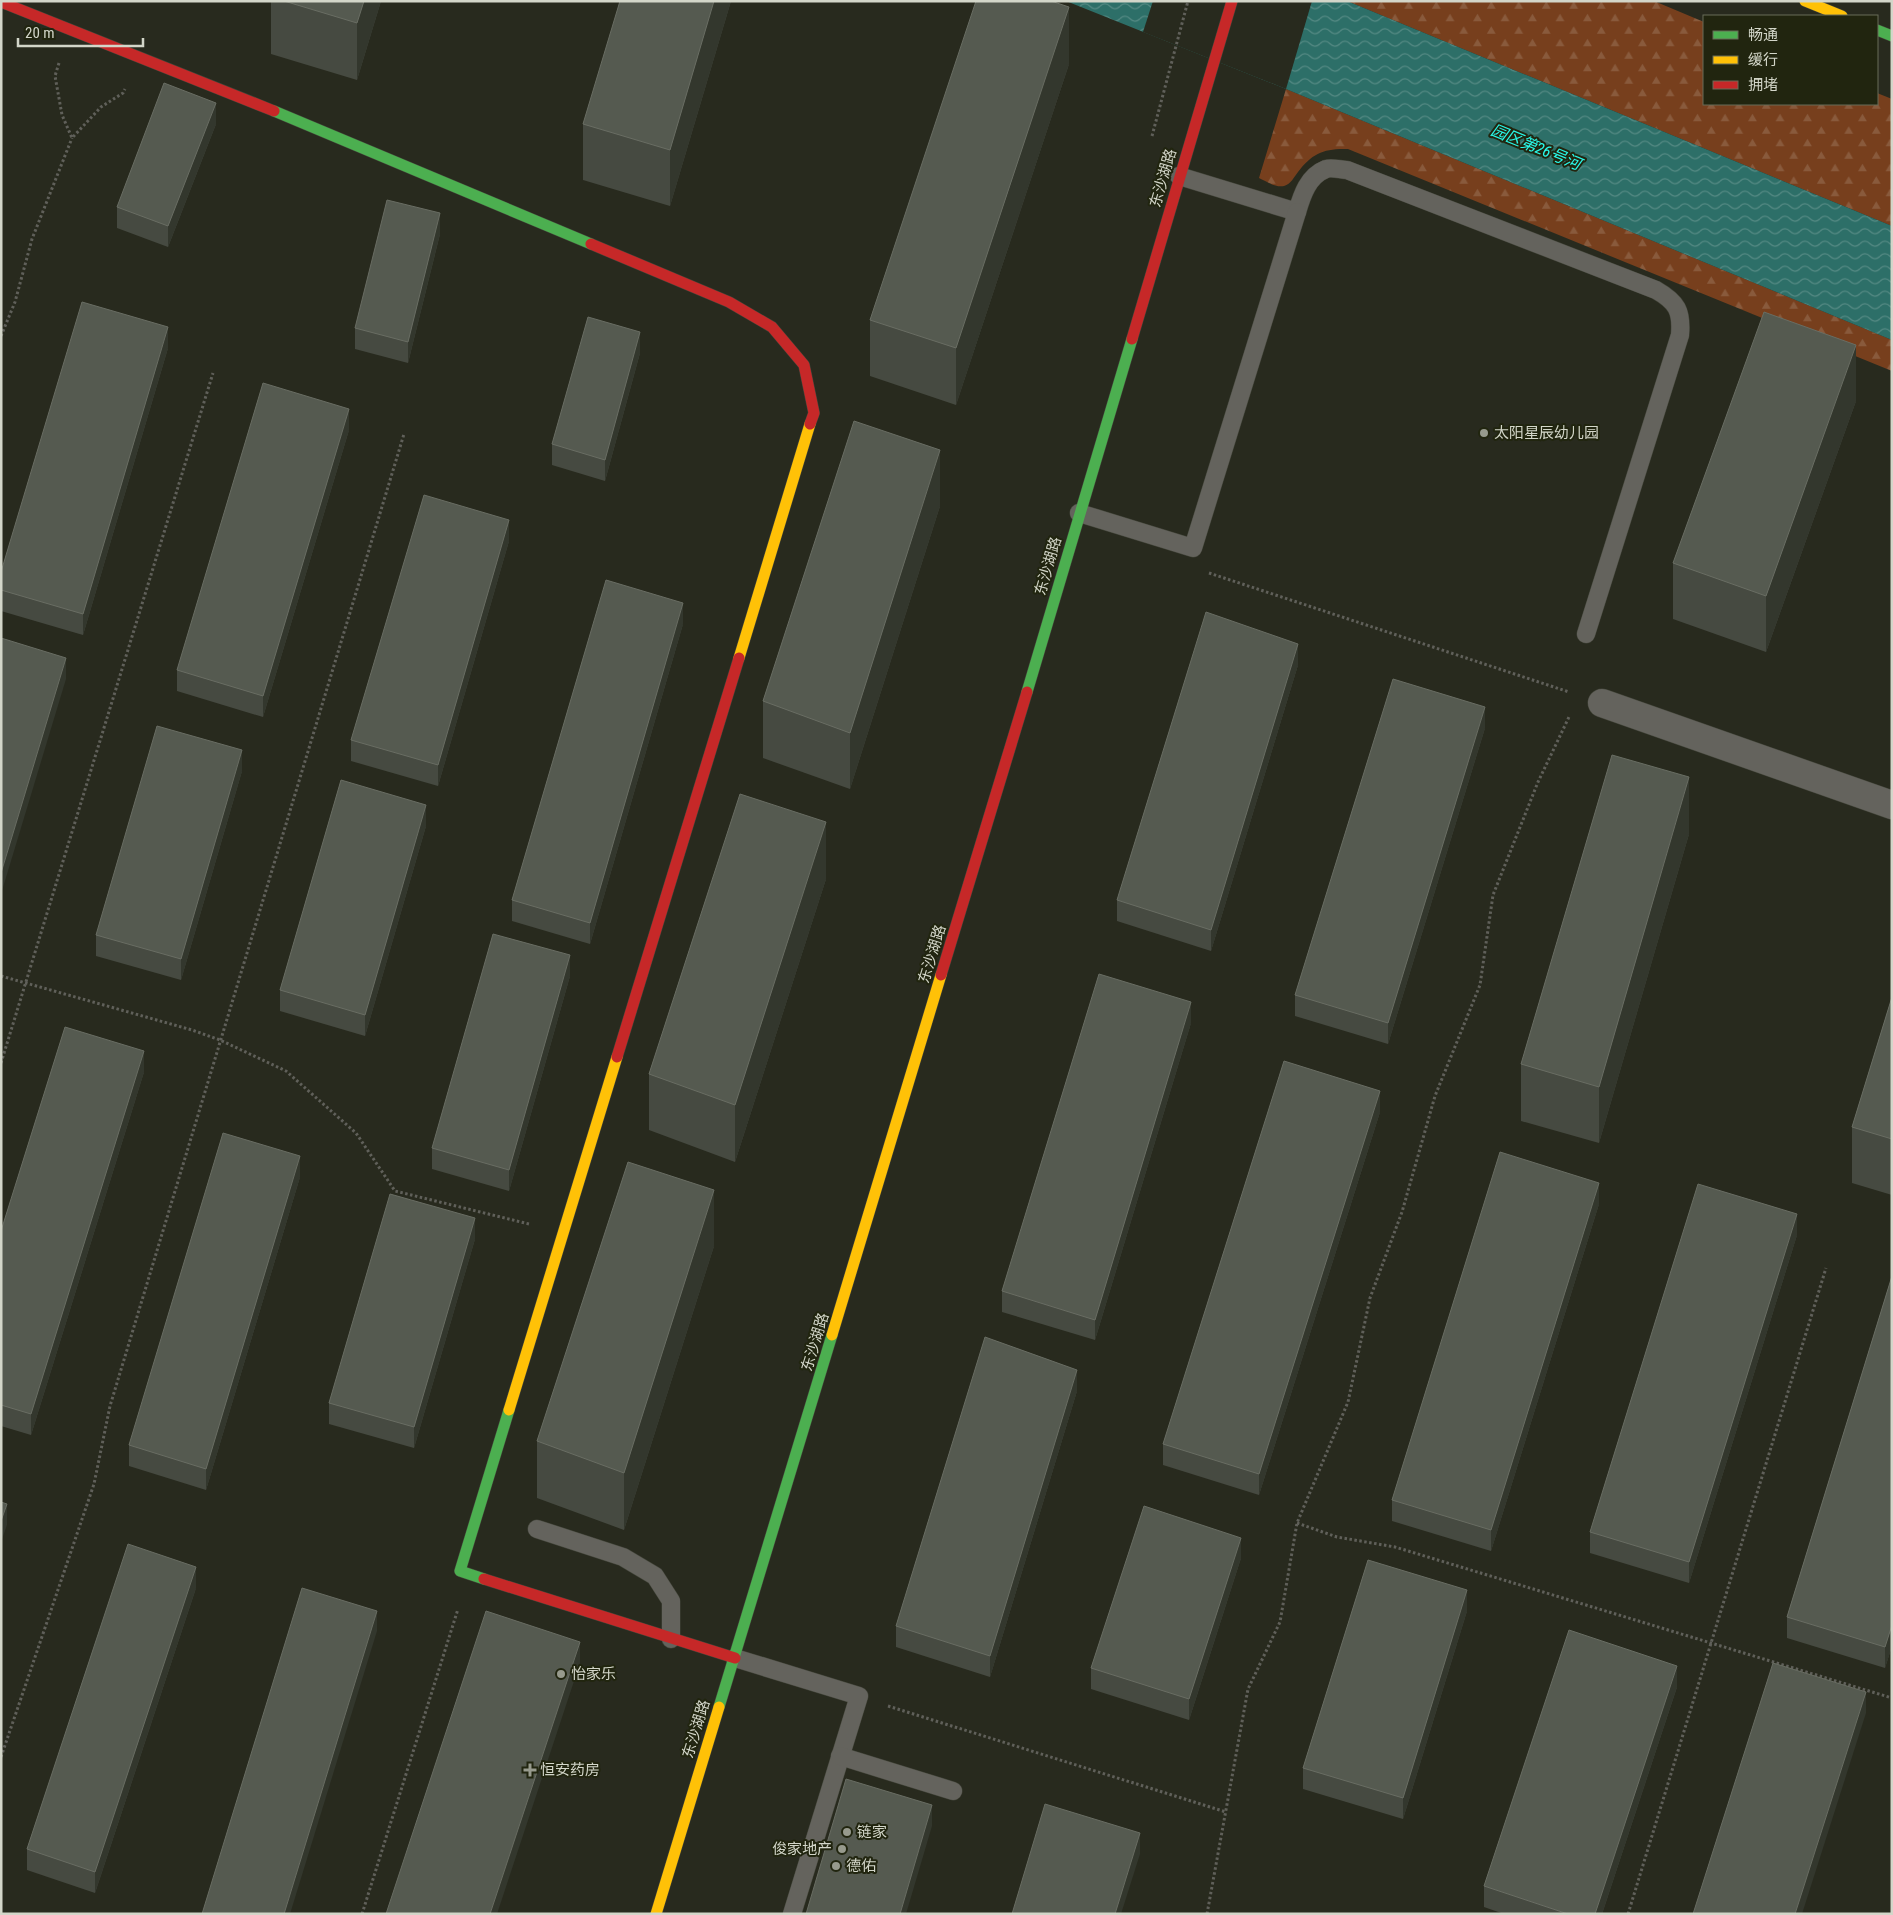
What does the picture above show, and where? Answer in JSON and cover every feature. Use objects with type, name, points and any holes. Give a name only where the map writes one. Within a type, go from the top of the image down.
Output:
[{"type":"street","name":"东沙湖路","points":[[656,1914],[717,1710],[735,1658],[1232,1]]},
{"type":"street","points":[[1805,1],[1840,15]]},
{"type":"street","points":[[1,2],[138,56],[729,302],[772,328],[804,365],[814,413],[460,1571],[735,1658]]},
{"type":"street","points":[[1878,30],[1892,36]]},
{"type":"street","points":[[1590,700],[1892,805]]},
{"type":"lane","points":[[1079,513],[1193,548],[1303,192],[1314,176],[1328,169],[1347,170],[1656,290],[1669,297],[1676,304],[1681,322],[1680,335],[1586,634]]},
{"type":"lane","points":[[1179,176],[1297,212]]},
{"type":"lane","points":[[537,1529],[623,1557],[655,1576],[671,1601],[671,1639]]},
{"type":"lane","points":[[735,1658],[859,1696],[792,1914]]},
{"type":"lane","points":[[840,1756],[953,1791]]},
{"type":"path","points":[[1175,45],[1188,1]]},
{"type":"path","points":[[70,29],[55,76],[62,115],[72,138]]},
{"type":"path","points":[[1,336],[15,302],[32,239],[72,138],[101,107],[124,92],[138,56]]},
{"type":"path","points":[[1,1062],[213,373]]},
{"type":"path","points":[[1,1757],[94,1484],[110,1406],[404,434]]},
{"type":"path","points":[[1207,1914],[1248,1689],[1280,1622],[1297,1523],[1348,1402],[1370,1298],[1402,1212],[1435,1096],[1480,985],[1493,895],[1538,782],[1590,700],[1208,573]]},
{"type":"path","points":[[1,976],[192,1030],[220,1040],[286,1071],[356,1133],[395,1191],[563,1233]]},
{"type":"path","points":[[1628,1914],[1826,1268]]},
{"type":"path","points":[[1297,1523],[1337,1537],[1395,1547],[1892,1698]]},
{"type":"path","points":[[362,1914],[458,1608],[460,1571]]},
{"type":"path","points":[[859,1696],[1226,1812]]},
{"type":"green space","points":[[1347,1],[1654,1],[1703,22],[1703,105],[1878,105],[1878,93],[1892,99],[1892,226]]},
{"type":"green space","points":[[1286,89],[1892,340],[1892,371],[1348,149],[1326,151],[1314,156],[1308,160],[1286,185],[1278,186],[1259,178]]},
{"type":"water","name":"园区第26号河","points":[[1066,1],[1347,1],[1892,226],[1892,340],[1286,89]]},
{"type":"pier","points":[[1153,1],[1312,1],[1286,89],[1143,32]]},
{"type":"building","points":[[284,1],[364,1],[357,23]]},
{"type":"building","points":[[620,1],[714,1],[670,150],[583,124]]},
{"type":"building","points":[[976,1],[1051,1],[1069,7],[956,348],[870,320]]},
{"type":"building","points":[[164,83],[216,103],[168,226],[117,207]]},
{"type":"building","points":[[387,200],[440,213],[408,342],[355,328]]},
{"type":"building","points":[[82,302],[168,327],[83,614],[1,590],[1,572]]},
{"type":"building","points":[[1764,312],[1856,345],[1766,596],[1673,563]]},
{"type":"building","points":[[588,317],[640,332],[605,460],[552,444]]},
{"type":"building","points":[[263,383],[349,409],[263,696],[177,670]]},
{"type":"building","points":[[854,421],[940,450],[850,733],[763,701]]},
{"type":"building","points":[[424,495],[509,520],[438,765],[351,740]]},
{"type":"building","points":[[606,580],[683,603],[590,923],[512,900]]},
{"type":"building","points":[[1206,612],[1298,644],[1211,930],[1117,900]]},
{"type":"building","points":[[1,638],[66,658],[1,873]]},
{"type":"building","points":[[1393,679],[1485,707],[1388,1023],[1295,995]]},
{"type":"building","points":[[157,726],[242,750],[181,959],[96,935]]},
{"type":"building","points":[[1612,755],[1689,777],[1599,1087],[1521,1064]]},
{"type":"building","points":[[341,780],[426,805],[365,1015],[280,990]]},
{"type":"building","points":[[740,794],[826,822],[735,1105],[649,1074]]},
{"type":"building","points":[[493,934],[570,955],[509,1170],[432,1148]]},
{"type":"building","points":[[1099,974],[1191,1002],[1095,1320],[1002,1291]]},
{"type":"building","points":[[1892,997],[1892,1139],[1852,1127]]},
{"type":"building","points":[[65,1027],[144,1051],[31,1414],[1,1405],[1,1231]]},
{"type":"building","points":[[1284,1061],[1380,1091],[1259,1474],[1163,1444]]},
{"type":"building","points":[[223,1133],[300,1156],[206,1469],[129,1445]]},
{"type":"building","points":[[1500,1152],[1599,1183],[1491,1530],[1392,1500]]},
{"type":"building","points":[[628,1162],[714,1190],[624,1473],[537,1441]]},
{"type":"building","points":[[1698,1184],[1797,1214],[1689,1562],[1590,1532]]},
{"type":"building","points":[[390,1194],[475,1218],[414,1427],[329,1403]]},
{"type":"building","points":[[1892,1276],[1892,1625],[1885,1647],[1787,1617]]},
{"type":"building","points":[[985,1337],[1077,1370],[990,1656],[896,1626]]},
{"type":"building","points":[[1,1502],[7,1504],[1,1521]]},
{"type":"building","points":[[1144,1506],[1241,1538],[1189,1699],[1091,1668]]},
{"type":"building","points":[[128,1544],[196,1567],[95,1872],[27,1849]]},
{"type":"building","points":[[1368,1560],[1467,1590],[1403,1798],[1303,1768]]},
{"type":"building","points":[[302,1588],[377,1611],[284,1914],[202,1914]]},
{"type":"building","points":[[486,1611],[580,1642],[490,1914],[386,1914]]},
{"type":"building","points":[[1569,1630],[1677,1666],[1595,1914],[1568,1914],[1484,1886]]},
{"type":"building","points":[[1773,1663],[1866,1692],[1795,1914],[1693,1914]]},
{"type":"building","points":[[846,1779],[932,1805],[900,1914],[806,1914]]},
{"type":"building","points":[[1045,1804],[1140,1833],[1115,1914],[1012,1914]]},
{"type":"traffic: fast","points":[[1878,30],[1892,36]]},
{"type":"traffic: fast","points":[[274,111],[591,244]]},
{"type":"traffic: fast","points":[[1027,692],[1132,339]]},
{"type":"traffic: fast","points":[[719,1707],[832,1335]]},
{"type":"traffic: fast","points":[[484,1579],[460,1571],[509,1410]]},
{"type":"traffic: slow","points":[[1805,1],[1840,15]]},
{"type":"traffic: slow","points":[[739,658],[810,424]]},
{"type":"traffic: slow","points":[[832,1335],[941,975]]},
{"type":"traffic: slow","points":[[509,1410],[617,1057]]},
{"type":"traffic: slow","points":[[656,1914],[719,1707]]},
{"type":"traffic: jam","points":[[1132,339],[1232,1]]},
{"type":"traffic: jam","points":[[1,2],[274,111]]},
{"type":"traffic: jam","points":[[591,244],[729,302],[772,327],[804,365],[814,413],[810,424]]},
{"type":"traffic: jam","points":[[617,1057],[739,658]]},
{"type":"traffic: jam","points":[[941,975],[1027,692]]},
{"type":"traffic: jam","points":[[484,1579],[735,1658]]},
{"type":"place","name":"太阳星辰幼儿园","points":[[1484,433]]},
{"type":"place","name":"怡家乐","points":[[561,1674]]},
{"type":"place","name":"恒安药房","points":[[530,1770]]},
{"type":"place","name":"链家","points":[[847,1832]]},
{"type":"place","name":"俊家地产","points":[[842,1849]]},
{"type":"place","name":"德佑","points":[[836,1866]]}]
